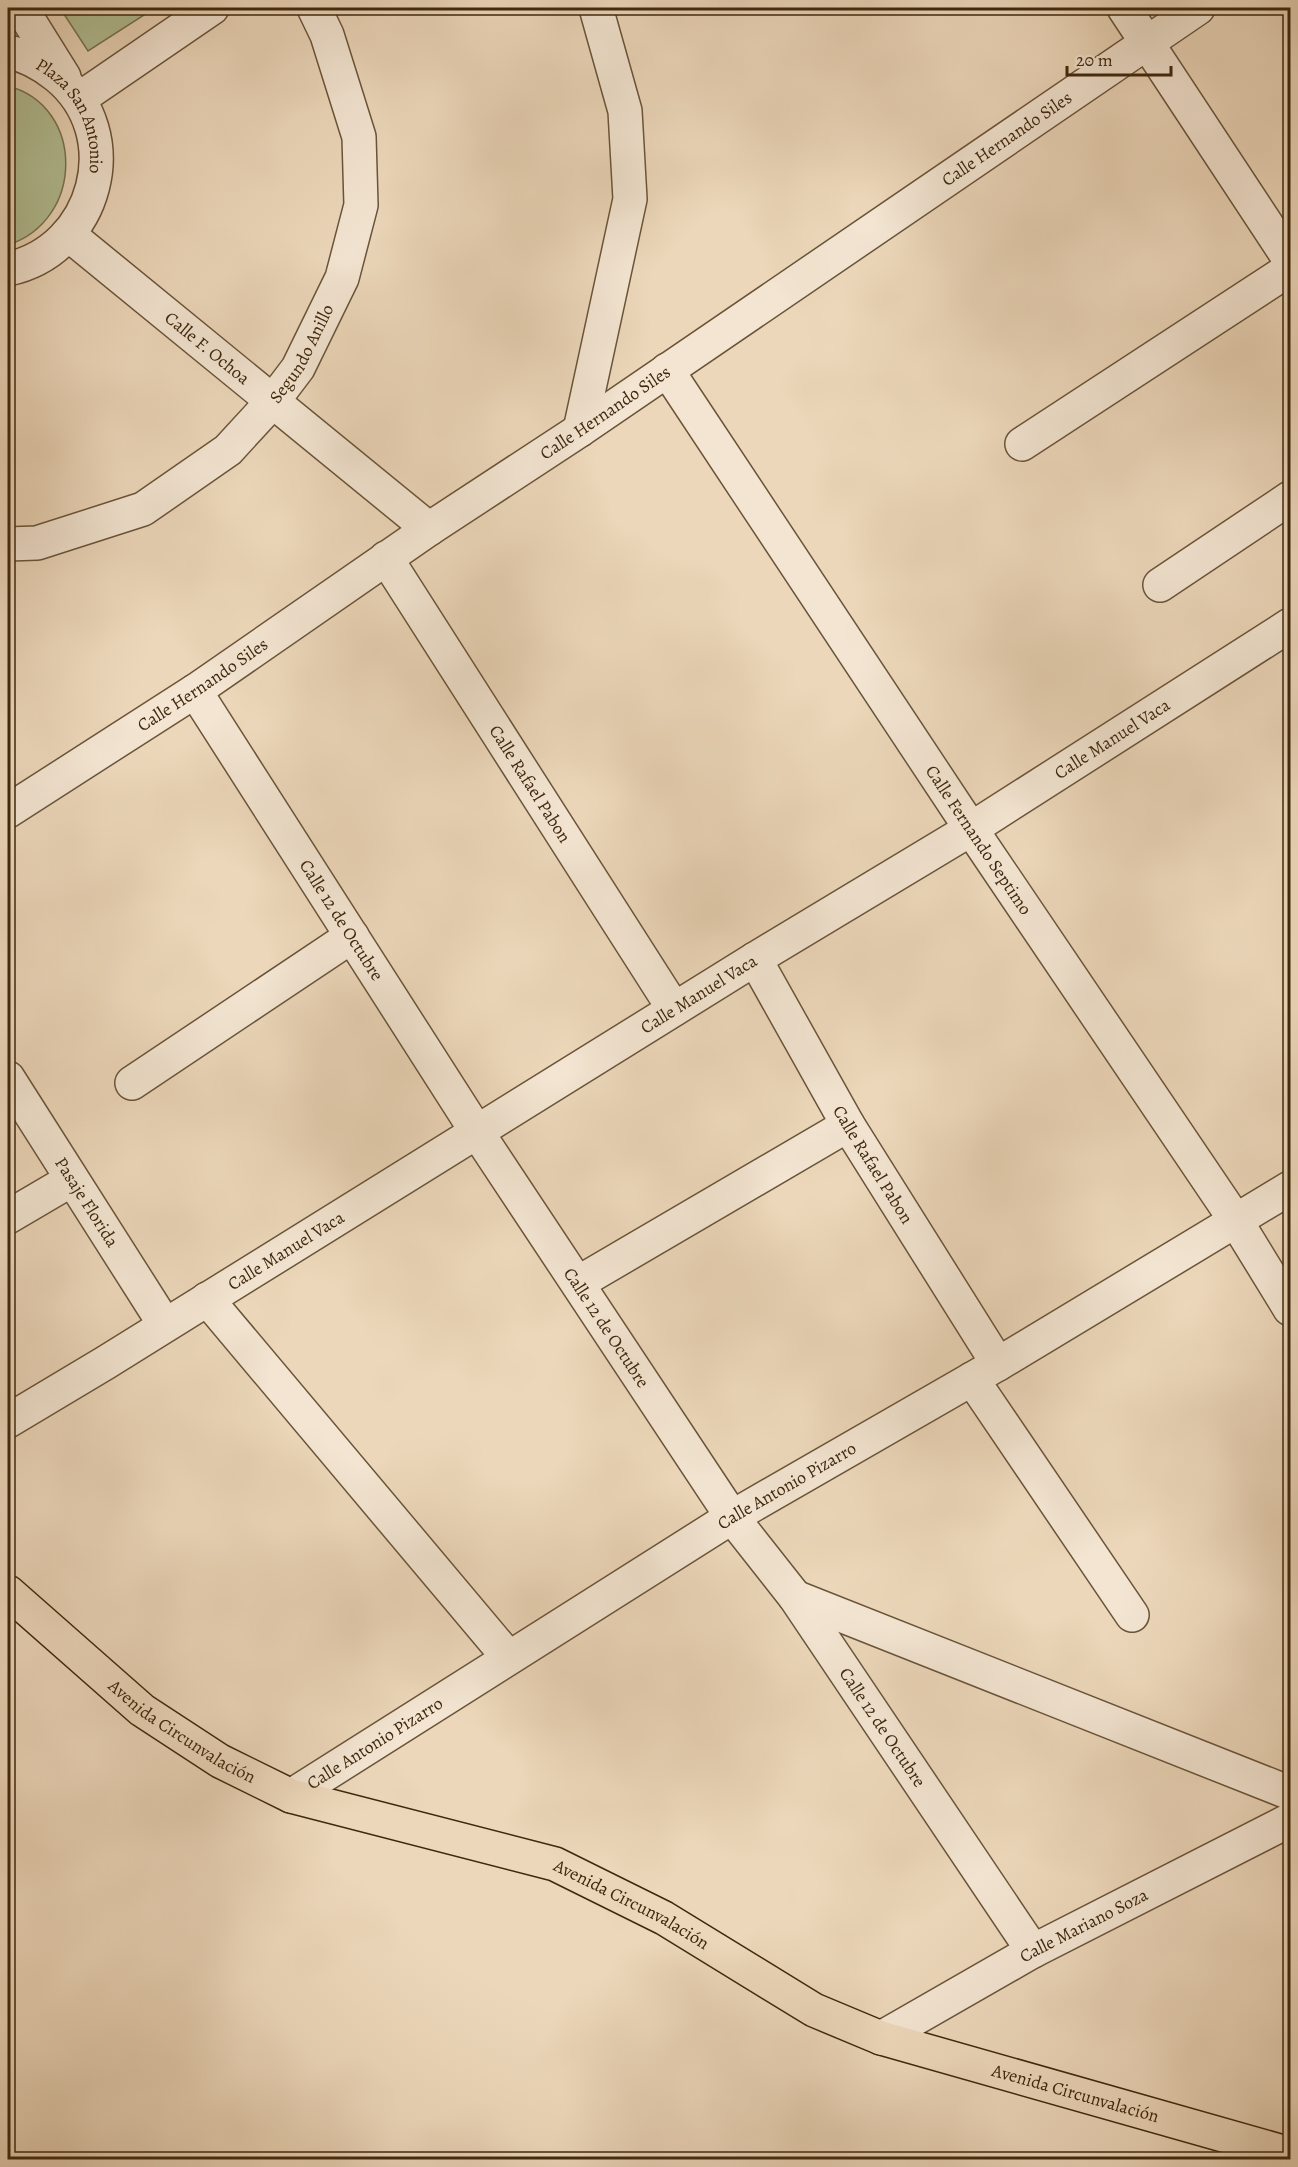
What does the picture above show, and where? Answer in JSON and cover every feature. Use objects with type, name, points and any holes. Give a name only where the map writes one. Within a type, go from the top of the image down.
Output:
[{"type":"highway","name":"Avenida Circunvalación","points":[[8,1592],[142,1710],[220,1761],[291,1796],[555,1864],[664,1918],[814,2010],[881,2038],[1290,2154]]},
{"type":"street","points":[[21,8],[74,93],[212,8]]},
{"type":"street","name":"Segundo Anillo","points":[[8,544],[37,543],[143,509],[228,450],[273,401],[298,368],[342,278],[361,205],[359,137],[327,35],[314,8]]},
{"type":"street","points":[[580,430],[630,199],[625,111],[596,8]]},
{"type":"street","points":[[1124,8],[1290,260]]},
{"type":"street","name":"Calle Hernando Siles","points":[[8,811],[195,691],[386,558],[580,430],[1198,8]]},
{"type":"street","name":"Plaza San Antonio","points":[[8,51],[42,64],[74,93],[87,113],[96,144],[96,176],[87,207],[68,234],[42,256],[8,269]]},
{"type":"street","name":"Calle F. Ochoa","points":[[68,234],[429,529]]},
{"type":"street","points":[[1022,444],[1290,269]]},
{"type":"street","name":"Calle Fernando Septimo","points":[[667,370],[971,829],[1236,1221],[1290,1309]]},
{"type":"street","points":[[1160,585],[1290,498]]},
{"type":"street","name":"Calle Rafael Pabon","points":[[386,558],[674,1009]]},
{"type":"street","name":"Calle Manuel Vaca","points":[[8,1421],[755,959],[971,829],[1289,630]]},
{"type":"street","name":"Calle 12 de Octubre","points":[[195,691],[477,1132],[732,1517],[795,1597],[1033,1951]]},
{"type":"street","points":[[132,1083],[352,936]]},
{"type":"street","name":"Calle Rafael Pabon","points":[[755,959],[985,1371],[1132,1615]]},
{"type":"street","name":"Pasaje Florida","points":[[8,1078],[165,1325]]},
{"type":"street","points":[[578,1283],[848,1125]]},
{"type":"street","points":[[8,1217],[71,1180]]},
{"type":"street","name":"Calle Antonio Pizarro","points":[[291,1796],[732,1517],[985,1371],[1290,1188]]},
{"type":"street","points":[[207,1299],[508,1657]]},
{"type":"street","points":[[795,1597],[1290,1793]]},
{"type":"street","name":"Calle Mariano Soza","points":[[881,2038],[1033,1951],[1290,1820]]},
{"type":"green space","points":[[60,8],[155,8],[88,51]]},
{"type":"green space","points":[[8,86],[33,98],[51,116],[62,139],[66,164],[62,189],[51,212],[33,232],[8,245]]}]
